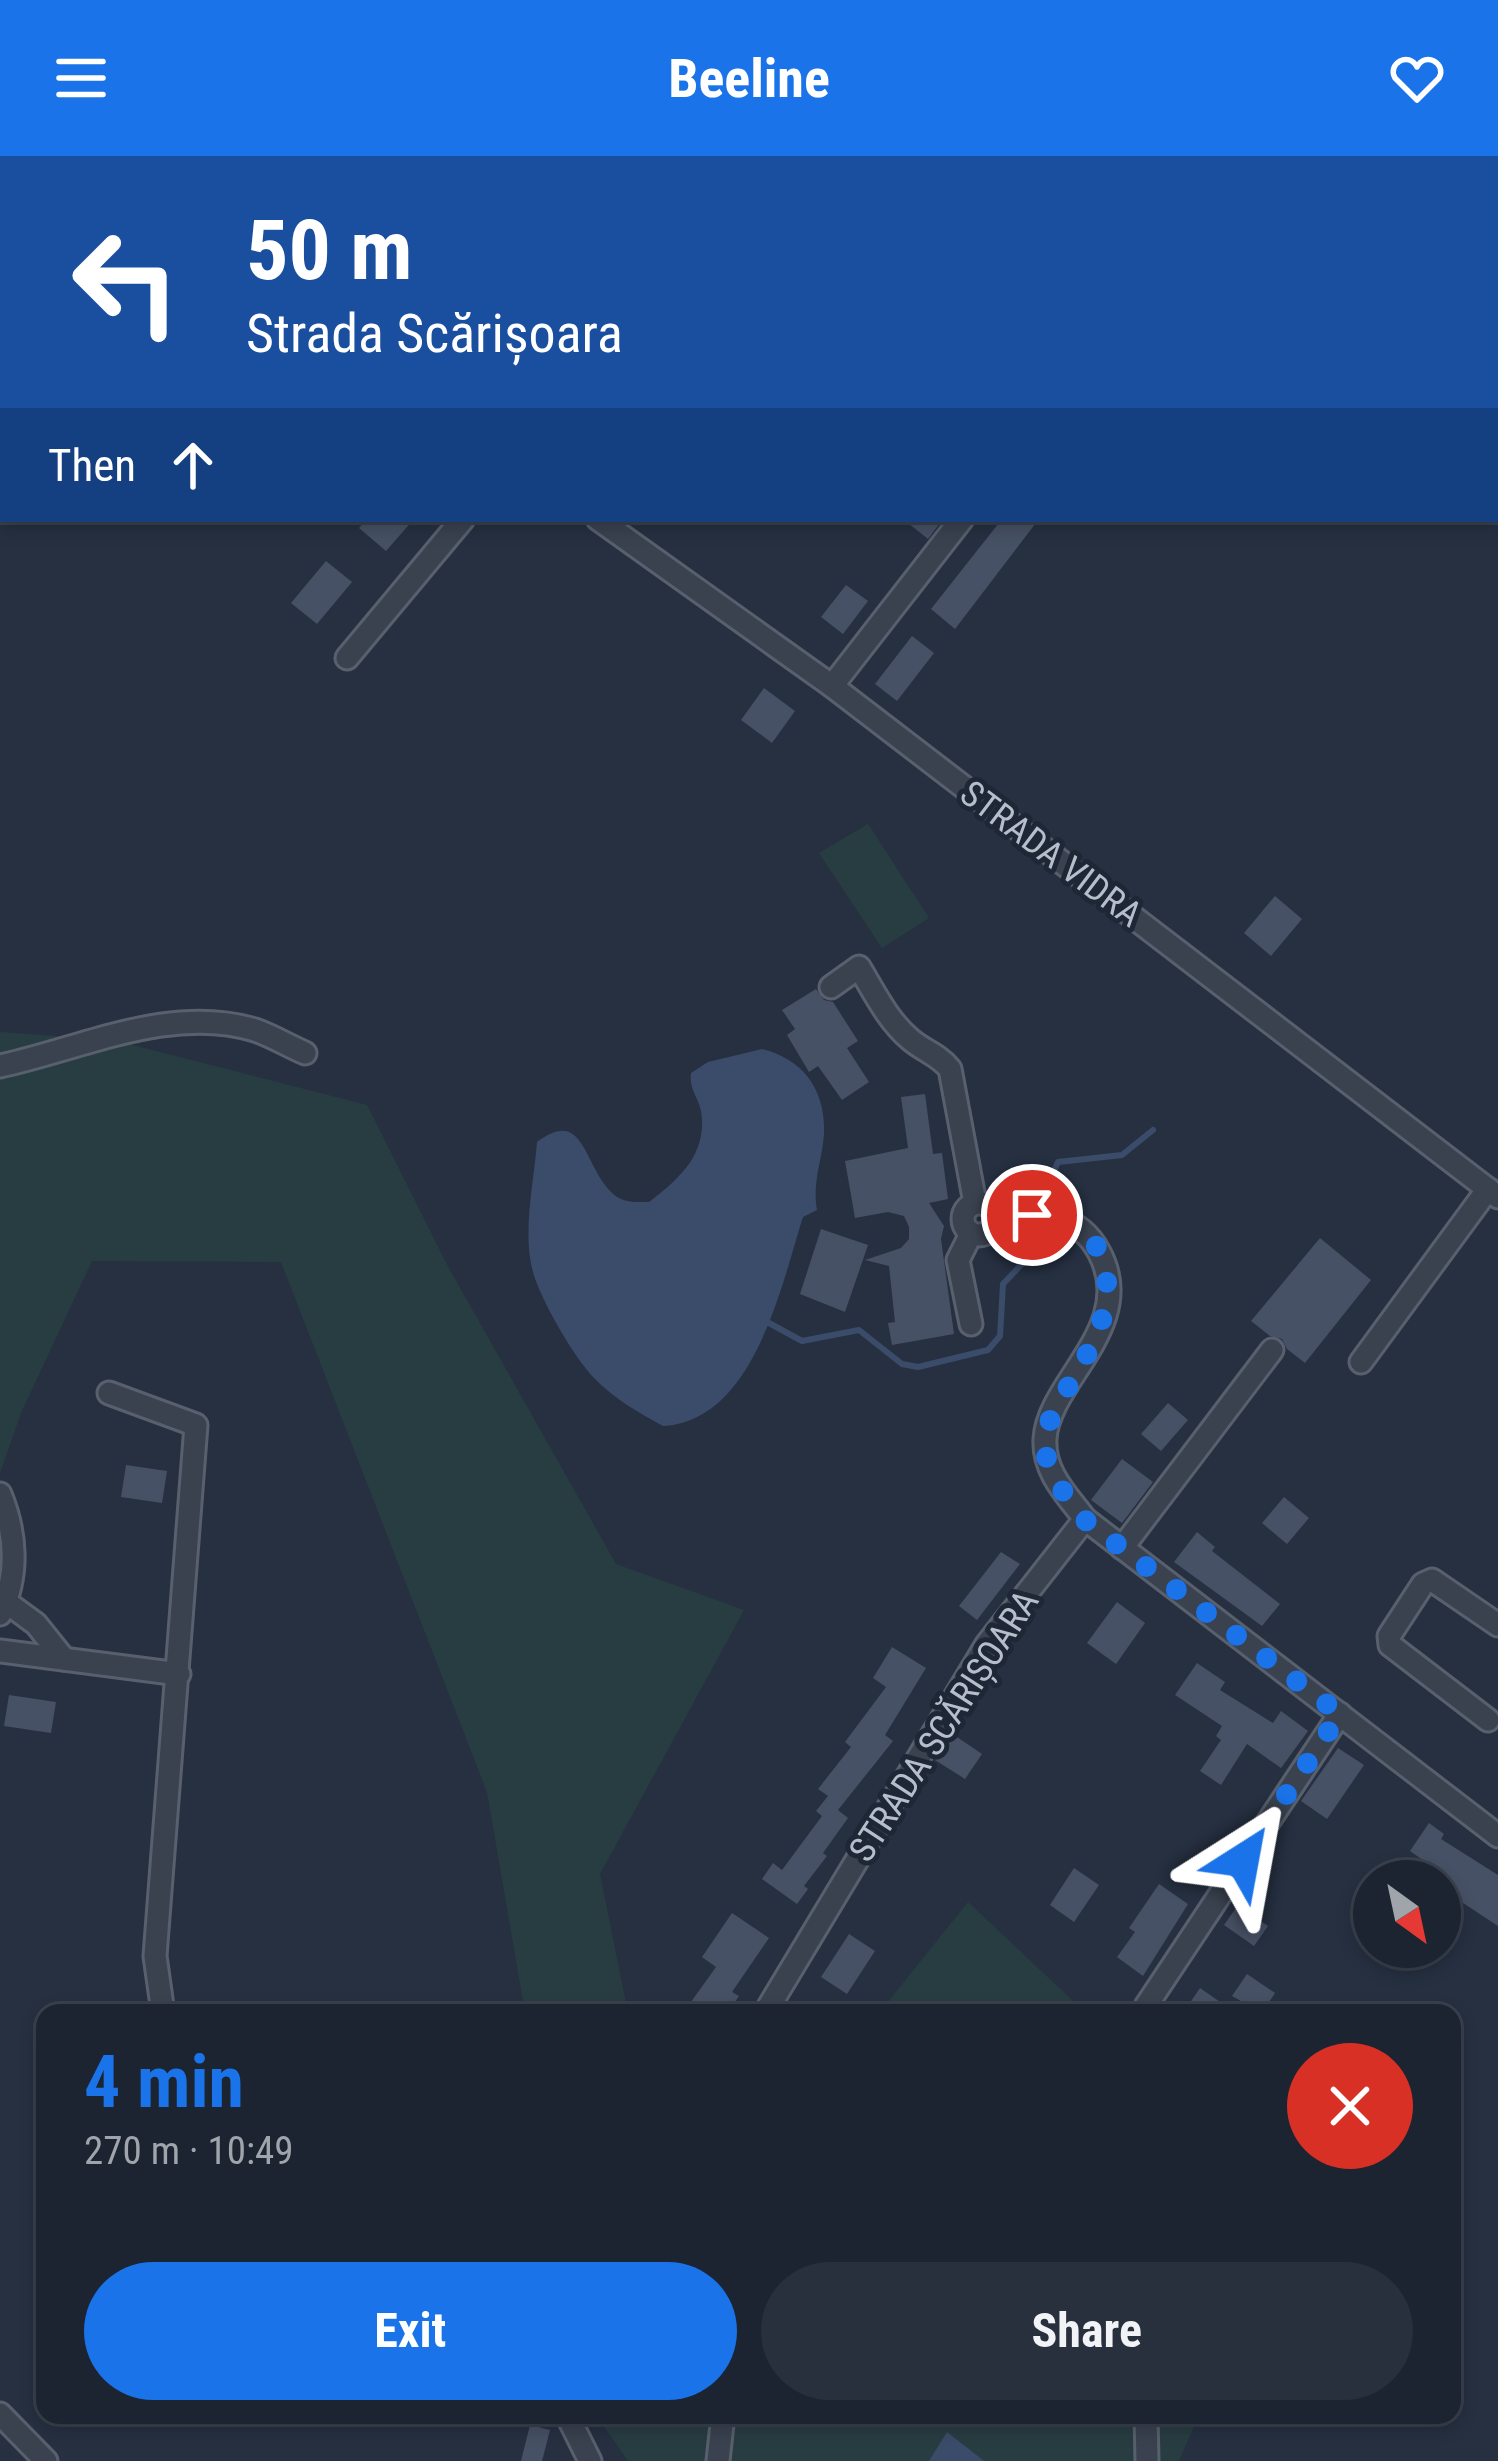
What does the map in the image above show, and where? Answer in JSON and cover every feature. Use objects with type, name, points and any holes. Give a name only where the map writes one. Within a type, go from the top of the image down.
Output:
[{"type":"street","points":[[346,658],[461,522]]},
{"type":"street","name":"STRADA VIDRA","points":[[602,522],[832,686],[1493,1193]]},
{"type":"street","points":[[832,686],[960,522]]},
{"type":"street","points":[[831,987],[859,967],[890,1018],[911,1041],[943,1059],[950,1069],[975,1203]]},
{"type":"street","points":[[0,1066],[157,1026],[214,1024],[254,1030],[305,1053]]},
{"type":"street","points":[[1361,1361],[1493,1193]]},
{"type":"street","points":[[975,1203],[986,1204],[994,1225],[987,1234],[970,1234],[963,1225],[963,1214],[975,1203]]},
{"type":"street","points":[[994,1216],[1072,1220],[1089,1235],[1103,1258],[1108,1295],[1097,1338],[1056,1407],[1045,1438],[1052,1474],[1085,1520],[1498,1836]]},
{"type":"street","points":[[970,1234],[958,1260],[970,1324]]},
{"type":"street","points":[[1123,1548],[1272,1350]]},
{"type":"street","points":[[109,1393],[196,1425],[155,1956],[162,2004]]},
{"type":"street","points":[[0,1494],[15,1552],[3,1608],[36,1624],[64,1659]]},
{"type":"street","name":"STRADA SCĂRIȘOARA","points":[[770,2004],[987,1644],[1085,1520]]},
{"type":"street","points":[[1489,1720],[1390,1645],[1389,1636],[1423,1584],[1432,1580],[1498,1625]]},
{"type":"street","points":[[0,1652],[179,1674]]},
{"type":"street","points":[[1147,2004],[1340,1714]]},
{"type":"street","points":[[0,2414],[46,2461]]},
{"type":"street","points":[[571,2424],[590,2461]]},
{"type":"street","points":[[718,2461],[722,2424]]},
{"type":"street","points":[[1146,2424],[1147,2461]]},
{"type":"green space","points":[[868,824],[929,918],[882,948],[819,853]]},
{"type":"green space","points":[[0,1032],[113,1040],[367,1105],[446,1263],[616,1564],[744,1610],[600,1874],[626,2004],[523,2004],[487,1792],[281,1262],[92,1261],[21,1413],[0,1473]]},
{"type":"green space","points":[[968,1902],[1076,2004],[886,2004]]},
{"type":"green space","points":[[602,2424],[1195,2424],[1179,2461],[628,2461]]},
{"type":"water","points":[[762,1049],[800,1069],[821,1104],[824,1134],[816,1181],[817,1210],[803,1217],[773,1312],[741,1376],[720,1401],[694,1418],[663,1426],[594,1378],[543,1298],[529,1241],[537,1142],[567,1131],[584,1148],[609,1189],[624,1200],[649,1202],[696,1153],[702,1126],[691,1073],[708,1062]]},
{"type":"water","points":[[947,2432],[984,2461],[929,2461]]},
{"type":"building","points":[[364,522],[411,522],[386,551],[359,528]]},
{"type":"building","points":[[907,522],[941,522],[928,539]]},
{"type":"building","points":[[1000,522],[1037,522],[955,629],[931,609]]},
{"type":"building","points":[[326,561],[352,582],[317,624],[291,603]]},
{"type":"building","points":[[846,585],[868,601],[843,634],[821,617]]},
{"type":"building","points":[[912,636],[934,653],[897,701],[875,684]]},
{"type":"building","points":[[764,688],[795,711],[772,743],[741,720]]},
{"type":"building","points":[[1275,896],[1302,919],[1271,956],[1244,933]]},
{"type":"building","points":[[816,989],[824,1000],[833,1002],[858,1041],[847,1048],[869,1082],[842,1100],[818,1066],[809,1072],[787,1035],[795,1029],[782,1010]]},
{"type":"building","points":[[925,1094],[933,1154],[942,1153],[948,1199],[929,1203],[944,1226],[941,1239],[954,1334],[892,1345],[888,1323],[895,1322],[889,1266],[865,1260],[901,1248],[909,1239],[909,1227],[904,1216],[888,1212],[855,1218],[845,1161],[908,1148],[901,1097]]},
{"type":"building","points":[[821,1229],[868,1245],[845,1312],[800,1294]]},
{"type":"building","points":[[1320,1238],[1371,1280],[1305,1363],[1282,1339],[1251,1321]]},
{"type":"building","points":[[1168,1403],[1188,1420],[1161,1451],[1141,1434]]},
{"type":"building","points":[[1122,1459],[1153,1482],[1122,1523],[1091,1500]]},
{"type":"building","points":[[126,1465],[167,1471],[162,1503],[121,1497]]},
{"type":"building","points":[[1284,1497],[1309,1518],[1287,1544],[1262,1523]]},
{"type":"building","points":[[1197,1532],[1215,1547],[1212,1551],[1280,1604],[1262,1626],[1174,1562]]},
{"type":"building","points":[[1001,1552],[1020,1564],[977,1620],[959,1606]]},
{"type":"building","points":[[1117,1602],[1145,1623],[1116,1664],[1087,1643]]},
{"type":"building","points":[[892,1647],[926,1668],[885,1735],[893,1741],[838,1810],[848,1818],[823,1853],[827,1856],[804,1886],[808,1889],[797,1904],[762,1879],[773,1863],[782,1870],[822,1816],[816,1811],[828,1796],[818,1789],[851,1747],[845,1742],[886,1687],[873,1678]]},
{"type":"building","points":[[1197,1663],[1225,1682],[1220,1690],[1273,1723],[1281,1711],[1308,1731],[1281,1768],[1247,1744],[1221,1785],[1200,1771],[1221,1740],[1216,1736],[1222,1726],[1175,1695]]},
{"type":"building","points":[[9,1695],[56,1702],[51,1733],[4,1726]]},
{"type":"building","points":[[951,1733],[982,1754],[965,1779],[935,1760]]},
{"type":"building","points":[[1338,1748],[1364,1765],[1327,1819],[1301,1801]]},
{"type":"building","points":[[1429,1823],[1444,1834],[1441,1839],[1498,1875],[1498,1926],[1461,1902],[1461,1860],[1423,1860],[1410,1851]]},
{"type":"building","points":[[1074,1868],[1099,1885],[1074,1922],[1050,1905]]},
{"type":"building","points":[[1159,1884],[1188,1904],[1143,1976],[1117,1957],[1135,1932],[1129,1928]]},
{"type":"building","points":[[1238,1905],[1268,1926],[1254,1946],[1224,1925]]},
{"type":"building","points":[[732,1913],[769,1938],[732,1992],[739,1996],[733,2004],[689,2004],[716,1967],[702,1957]]},
{"type":"building","points":[[849,1934],[875,1951],[847,1994],[821,1977]]},
{"type":"building","points":[[1247,1974],[1275,1993],[1268,2004],[1246,2004],[1232,1996]]},
{"type":"building","points":[[1200,1988],[1223,2004],[1189,2004]]},
{"type":"building","points":[[530,2425],[550,2430],[542,2461],[521,2461]]},
{"type":"waterway","points":[[769,1323],[802,1341],[859,1330],[902,1364],[918,1367],[988,1350],[1000,1336],[1003,1284],[1022,1264],[1039,1234],[1043,1196],[1058,1162],[1122,1155],[1153,1130]]},
{"type":"route","points":[[1032,1215],[1072,1220],[1089,1235],[1103,1258],[1108,1295],[1097,1338],[1056,1407],[1045,1438],[1060,1489],[1085,1520],[1340,1714],[1243,1860]]}]
